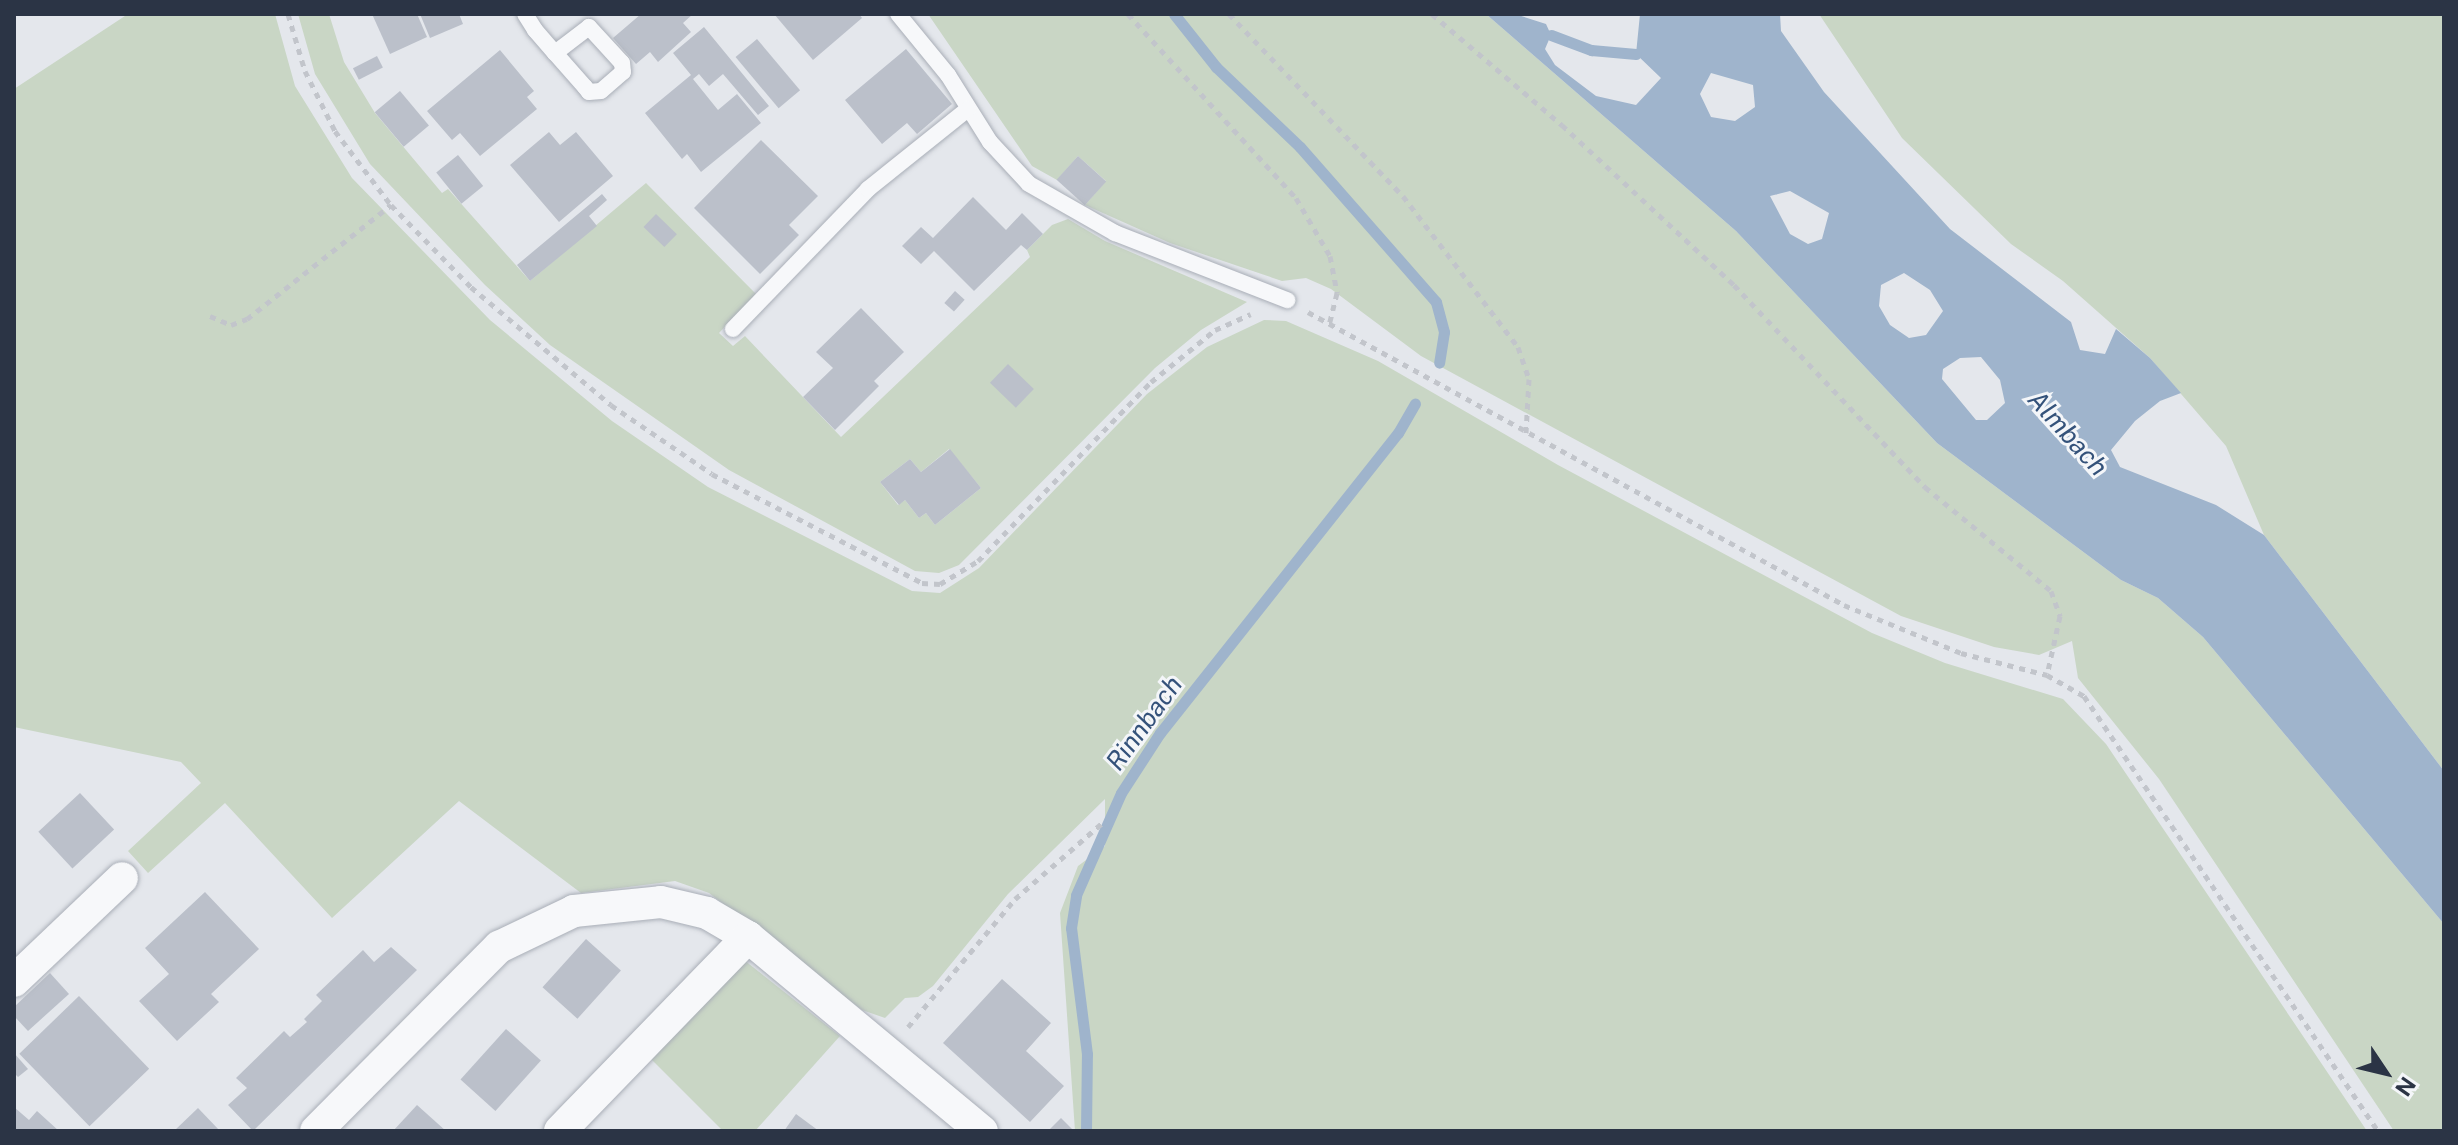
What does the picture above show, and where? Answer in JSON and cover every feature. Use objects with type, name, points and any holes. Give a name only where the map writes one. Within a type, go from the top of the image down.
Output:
[{"type":"street","points":[[14,981],[122,878]]},
{"type":"street","points":[[316,1131],[499,947],[543,922],[604,905],[661,902],[707,913],[748,937],[888,1048],[982,1131]]},
{"type":"street","points":[[560,1131],[748,937]]},
{"type":"lane","points":[[525,14],[555,53]]},
{"type":"lane","points":[[898,14],[1014,170],[1050,199],[1115,233],[1287,300]]},
{"type":"lane","points":[[733,329],[868,189],[968,109]]},
{"type":"path","points":[[288,14],[305,71],[335,131],[391,205],[471,287],[611,405],[712,474],[897,574],[931,584],[955,578],[978,561],[1151,382],[1215,330],[1287,300],[1844,605],[1961,653],[2047,675],[2084,696],[2096,711],[2378,1131]]},
{"type":"path","points":[[1128,14],[1296,198],[1330,256],[1337,293],[1329,324]]},
{"type":"path","points":[[1229,14],[1403,196],[1518,347],[1529,379],[1526,433]]},
{"type":"path","points":[[1432,14],[1562,125],[1734,285],[1925,487],[2051,591],[2060,616],[2047,675]]},
{"type":"path","points":[[210,316],[231,325],[247,319],[391,205]]},
{"type":"path","points":[[888,1048],[1015,899],[1102,823]]},
{"type":"green space","points":[[128,14],[275,14],[295,86],[352,178],[490,320],[612,421],[708,487],[912,591],[940,593],[979,568],[1147,394],[1207,347],[1264,320],[1286,321],[1378,361],[1558,465],[1872,633],[1945,663],[2063,699],[2106,744],[2367,1131],[1075,1131],[1060,913],[1078,866],[1105,846],[1105,799],[1008,894],[933,986],[918,997],[905,998],[885,1018],[862,1010],[709,893],[675,881],[581,893],[459,801],[332,918],[225,803],[148,873],[128,851],[201,783],[181,762],[14,727],[14,89]]},
{"type":"green space","points":[[298,14],[329,14],[344,62],[375,113],[442,193],[448,189],[530,281],[646,183],[756,294],[719,333],[733,346],[745,336],[841,437],[1030,257],[1027,250],[1052,225],[1068,219],[1105,241],[1247,302],[1201,330],[1155,368],[959,565],[939,573],[915,571],[729,470],[550,345],[485,285],[370,164],[315,74]],"holes":[[[949,449],[981,488],[935,525],[926,513],[919,518],[905,500],[898,505],[880,482],[910,459],[921,472]]]},
{"type":"green space","points":[[928,14],[1486,14],[1736,231],[1937,443],[2121,580],[2158,598],[2203,637],[2444,924],[2444,1131],[2394,1131],[2159,779],[2078,678],[2072,641],[2039,655],[1994,647],[1901,616],[1421,356],[1331,289],[1306,278],[1282,281],[1170,243],[1085,205],[1106,181],[1078,156],[1057,180],[1032,166]]},
{"type":"green space","points":[[1819,14],[2444,14],[2444,771],[2264,535],[2226,446],[2150,358],[2063,281],[2011,244],[1902,138]]},
{"type":"green space","points":[[744,960],[840,1036],[755,1131],[723,1131],[648,1056]]},
{"type":"water","name":"Almbach","points":[[1486,14],[1515,14],[1546,24],[1551,35],[1545,49],[1555,65],[1596,96],[1636,105],[1661,78],[1636,54],[1640,14],[1780,14],[1781,31],[1824,92],[1950,229],[2071,322],[2080,350],[2105,354],[2116,329],[2150,358],[2181,393],[2160,401],[2135,421],[2111,450],[2120,467],[2216,505],[2264,535],[2444,771],[2444,924],[2203,637],[2158,598],[2121,580],[1937,443],[1736,231]],"holes":[[[1711,73],[1753,85],[1755,107],[1735,121],[1711,117],[1700,94]],[[1790,191],[1829,213],[1822,239],[1808,244],[1790,234],[1770,196]],[[1904,273],[1930,290],[1943,311],[1926,335],[1909,338],[1890,325],[1879,306],[1881,285]],[[1981,357],[2000,380],[2005,403],[1987,420],[1976,420],[1942,379],[1943,369],[1960,358]]]},
{"type":"building","points":[[372,14],[417,14],[427,37],[390,54]]},
{"type":"building","points":[[420,14],[459,14],[463,24],[430,38]]},
{"type":"building","points":[[641,14],[693,14],[683,23],[691,32],[658,62],[650,52],[636,64],[613,38]]},
{"type":"building","points":[[774,14],[859,14],[862,18],[813,60]]},
{"type":"building","points":[[704,27],[769,106],[758,115],[723,74],[709,86],[699,74],[693,79],[718,110],[737,94],[761,123],[701,172],[687,154],[682,159],[645,113],[691,75],[673,53]]},
{"type":"building","points":[[757,39],[800,90],[779,108],[736,57]]},
{"type":"building","points":[[906,49],[952,104],[917,134],[907,123],[882,144],[845,100]]},
{"type":"building","points":[[500,50],[534,91],[527,97],[537,109],[480,156],[460,133],[452,140],[427,111]]},
{"type":"building","points":[[377,56],[383,68],[359,80],[353,68]]},
{"type":"building","points":[[400,91],[429,125],[404,147],[375,112]]},
{"type":"building","points":[[549,132],[560,145],[576,132],[613,176],[559,222],[510,165]]},
{"type":"building","points":[[761,140],[818,196],[789,225],[799,235],[760,274],[694,208]]},
{"type":"building","points":[[458,155],[483,186],[461,204],[436,173]]},
{"type":"building","points":[[1078,156],[1106,181],[1085,205],[1057,180]]},
{"type":"building","points":[[602,194],[607,200],[589,216],[597,226],[530,281],[517,265]]},
{"type":"building","points":[[973,197],[1006,230],[1022,213],[1043,234],[1027,250],[1021,245],[974,291],[934,251],[921,264],[902,246],[921,227],[933,238]]},
{"type":"building","points":[[656,214],[677,234],[664,247],[643,227]]},
{"type":"building","points":[[955,291],[965,300],[954,312],[944,303]]},
{"type":"building","points":[[861,308],[904,352],[874,381],[879,386],[835,430],[803,397],[833,368],[816,352]]},
{"type":"building","points":[[1008,364],[1034,389],[1016,408],[990,383]]},
{"type":"building","points":[[950,449],[981,488],[935,525],[926,513],[919,518],[905,500],[899,505],[880,482],[910,459],[921,472]]},
{"type":"building","points":[[80,793],[114,830],[72,868],[38,832]]},
{"type":"building","points":[[205,892],[259,949],[211,994],[219,1002],[177,1041],[139,1001],[169,974],[145,948]]},
{"type":"building","points":[[586,939],[621,970],[577,1019],[543,987]]},
{"type":"building","points":[[391,947],[417,970],[253,1131],[228,1105],[247,1088],[236,1078],[284,1031],[290,1037],[307,1022],[304,1019],[322,1001],[316,995],[363,950],[374,962]]},
{"type":"building","points":[[50,973],[69,994],[28,1031],[14,1016],[14,1007]]},
{"type":"building","points":[[1002,979],[1051,1023],[1026,1051],[1064,1086],[1030,1122],[943,1043]]},
{"type":"building","points":[[79,996],[149,1069],[89,1126],[19,1054]]},
{"type":"building","points":[[506,1029],[541,1060],[495,1111],[460,1080]]},
{"type":"building","points":[[14,1053],[28,1069],[18,1077],[14,1073]]},
{"type":"building","points":[[417,1105],[446,1131],[393,1131]]},
{"type":"building","points":[[14,1107],[29,1120],[37,1111],[59,1131],[14,1131]]},
{"type":"building","points":[[198,1108],[220,1131],[174,1131]]},
{"type":"building","points":[[796,1114],[819,1131],[784,1131]]},
{"type":"building","points":[[1061,1118],[1074,1131],[1048,1131]]},
{"type":"waterway","name":"Rinnbach","points":[[1174,14],[1216,67],[1300,147],[1436,302],[1444,332],[1439,363]]},
{"type":"waterway","points":[[1551,35],[1591,50],[1636,54]]},
{"type":"waterway","name":"Rinnbach","points":[[1086,1131],[1087,1054],[1071,928],[1076,895],[1121,793],[1160,733],[1398,433],[1415,404]]}]
